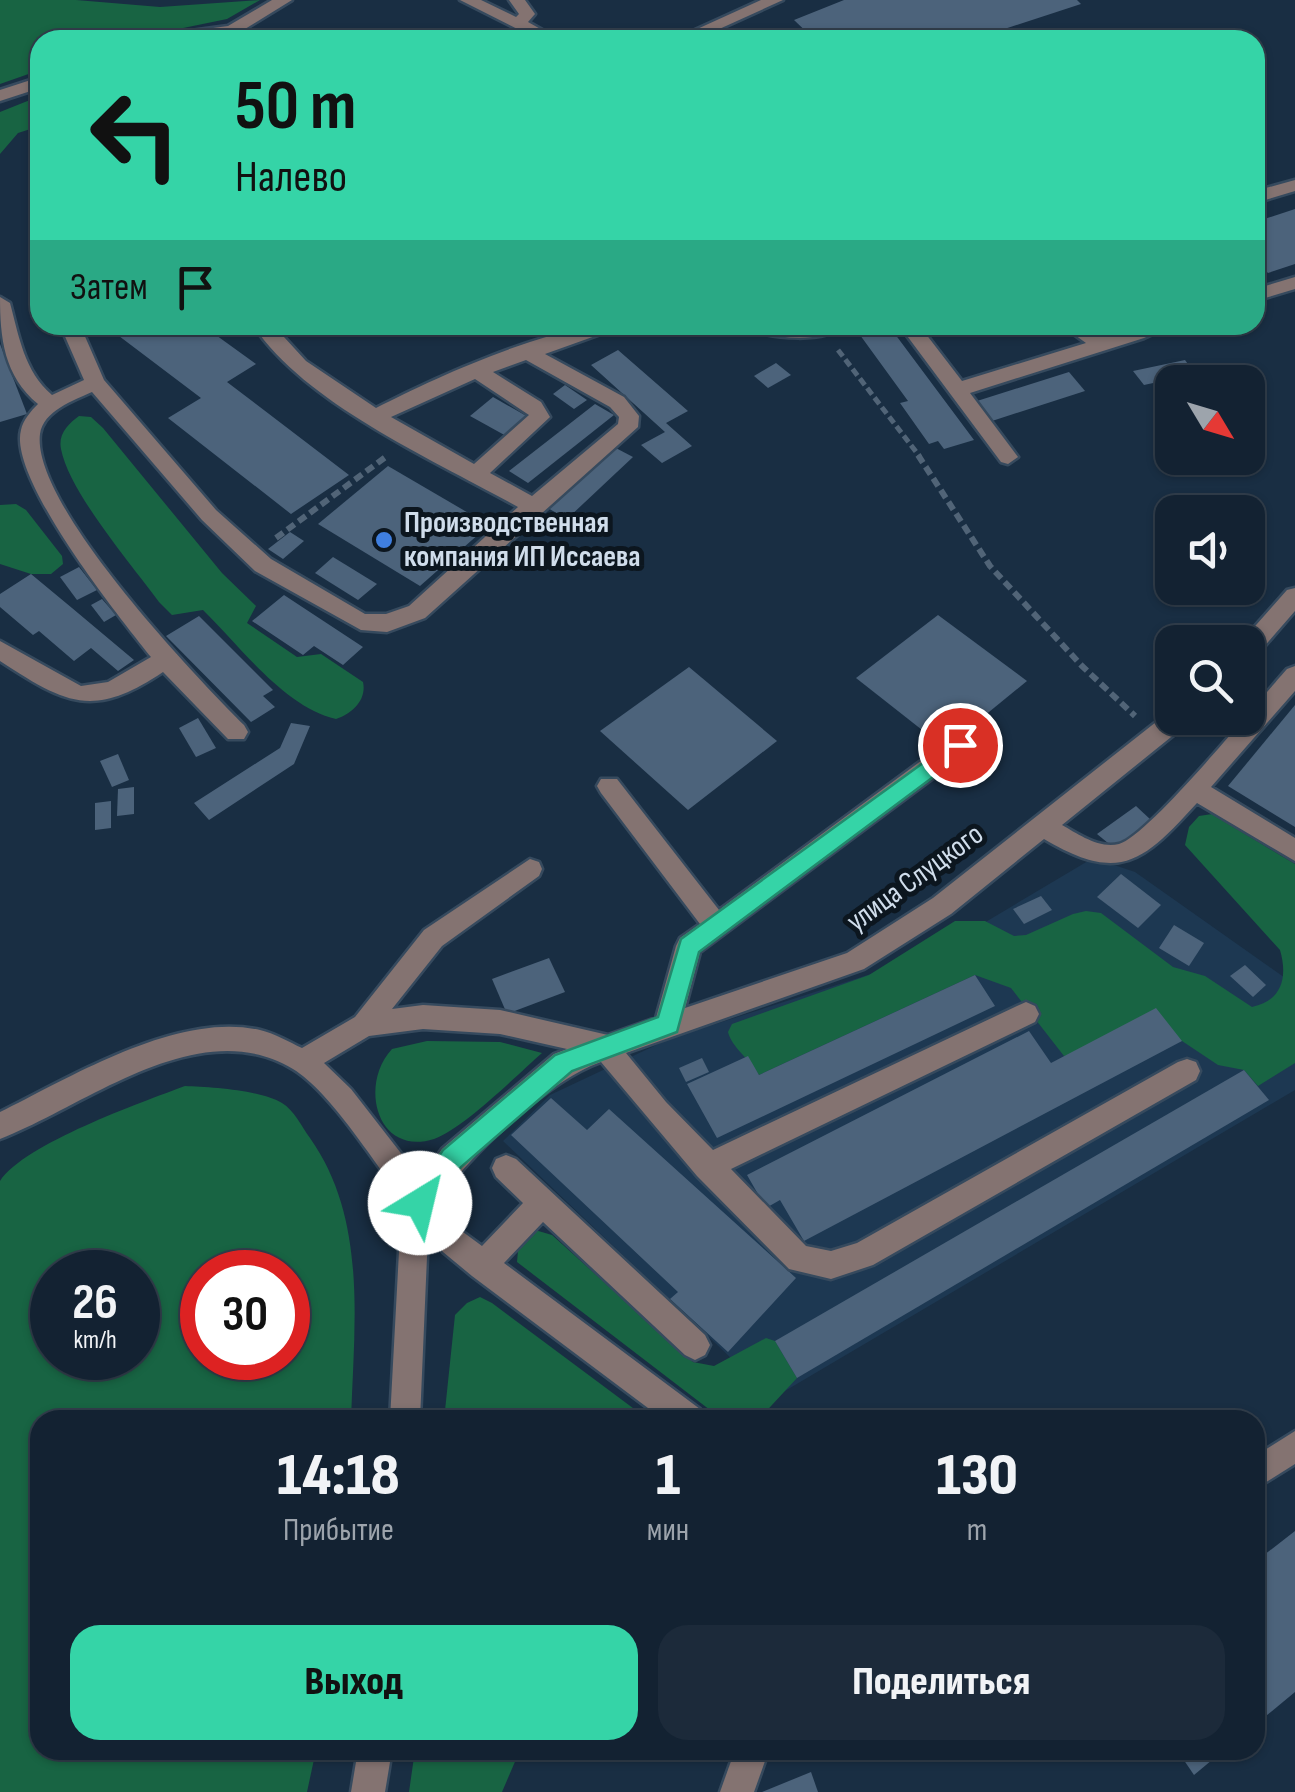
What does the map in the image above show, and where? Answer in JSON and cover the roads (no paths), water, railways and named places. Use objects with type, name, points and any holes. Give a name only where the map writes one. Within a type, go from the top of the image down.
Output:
[{"type":"street","points":[[237,30],[284,0]]},
{"type":"street","points":[[468,0],[533,30]]},
{"type":"street","points":[[517,0],[527,14],[519,23]]},
{"type":"street","points":[[704,30],[775,0]]},
{"type":"street","points":[[0,96],[30,86]]},
{"type":"street","points":[[1265,194],[1295,185]]},
{"type":"street","points":[[1265,289],[1295,283]]},
{"type":"street","points":[[0,303],[20,373],[32,391],[49,403]]},
{"type":"street","points":[[74,335],[95,384],[209,514],[251,556],[361,622],[387,623],[417,612],[532,506],[628,427],[630,421],[616,402],[528,353]]},
{"type":"street","points":[[269,335],[314,379],[532,506]]},
{"type":"street","points":[[374,417],[435,386],[578,335]]},
{"type":"street","points":[[916,335],[1008,457]]},
{"type":"street","points":[[1082,335],[1107,343]]},
{"type":"street","points":[[956,390],[1131,335]]},
{"type":"street","points":[[476,370],[534,407],[540,417],[478,472]]},
{"type":"street","points":[[95,384],[49,403],[31,430],[28,446],[46,496],[166,659],[236,732]]},
{"type":"street","points":[[1265,630],[1295,596]]},
{"type":"street","points":[[0,650],[66,693],[86,698],[102,697],[166,659]]},
{"type":"street","points":[[1041,825],[1100,856],[1121,857],[1138,850],[1295,675]]},
{"type":"street","name":"улица Слуцкого","points":[[420,1203],[452,1158],[563,1063],[856,961],[942,906],[1158,735]]},
{"type":"street","points":[[668,1024],[689,946],[960,745]]},
{"type":"street","points":[[609,786],[717,926]]},
{"type":"street","points":[[1195,789],[1295,851]]},
{"type":"street","points":[[304,1061],[364,1025],[434,938],[530,869]]},
{"type":"street","points":[[707,1166],[1026,1014]]},
{"type":"street","points":[[364,1025],[423,1017],[500,1022],[604,1046],[624,1075],[707,1166],[799,1259],[831,1265],[863,1255],[1187,1072]]},
{"type":"street","points":[[0,1126],[112,1070],[191,1041],[258,1041],[304,1061],[341,1098],[453,1242],[676,1410]]},
{"type":"street","points":[[506,1168],[695,1344]]},
{"type":"street","points":[[482,1266],[543,1202]]},
{"type":"street","points":[[405,1410],[414,1233],[420,1203]]},
{"type":"street","points":[[1265,1467],[1295,1446]]},
{"type":"street","points":[[368,1792],[373,1760]]},
{"type":"street","points":[[737,1792],[748,1760]]},
{"type":"place","name":"Производственная компания ИП Иссаева","points":[[384,540]]}]
